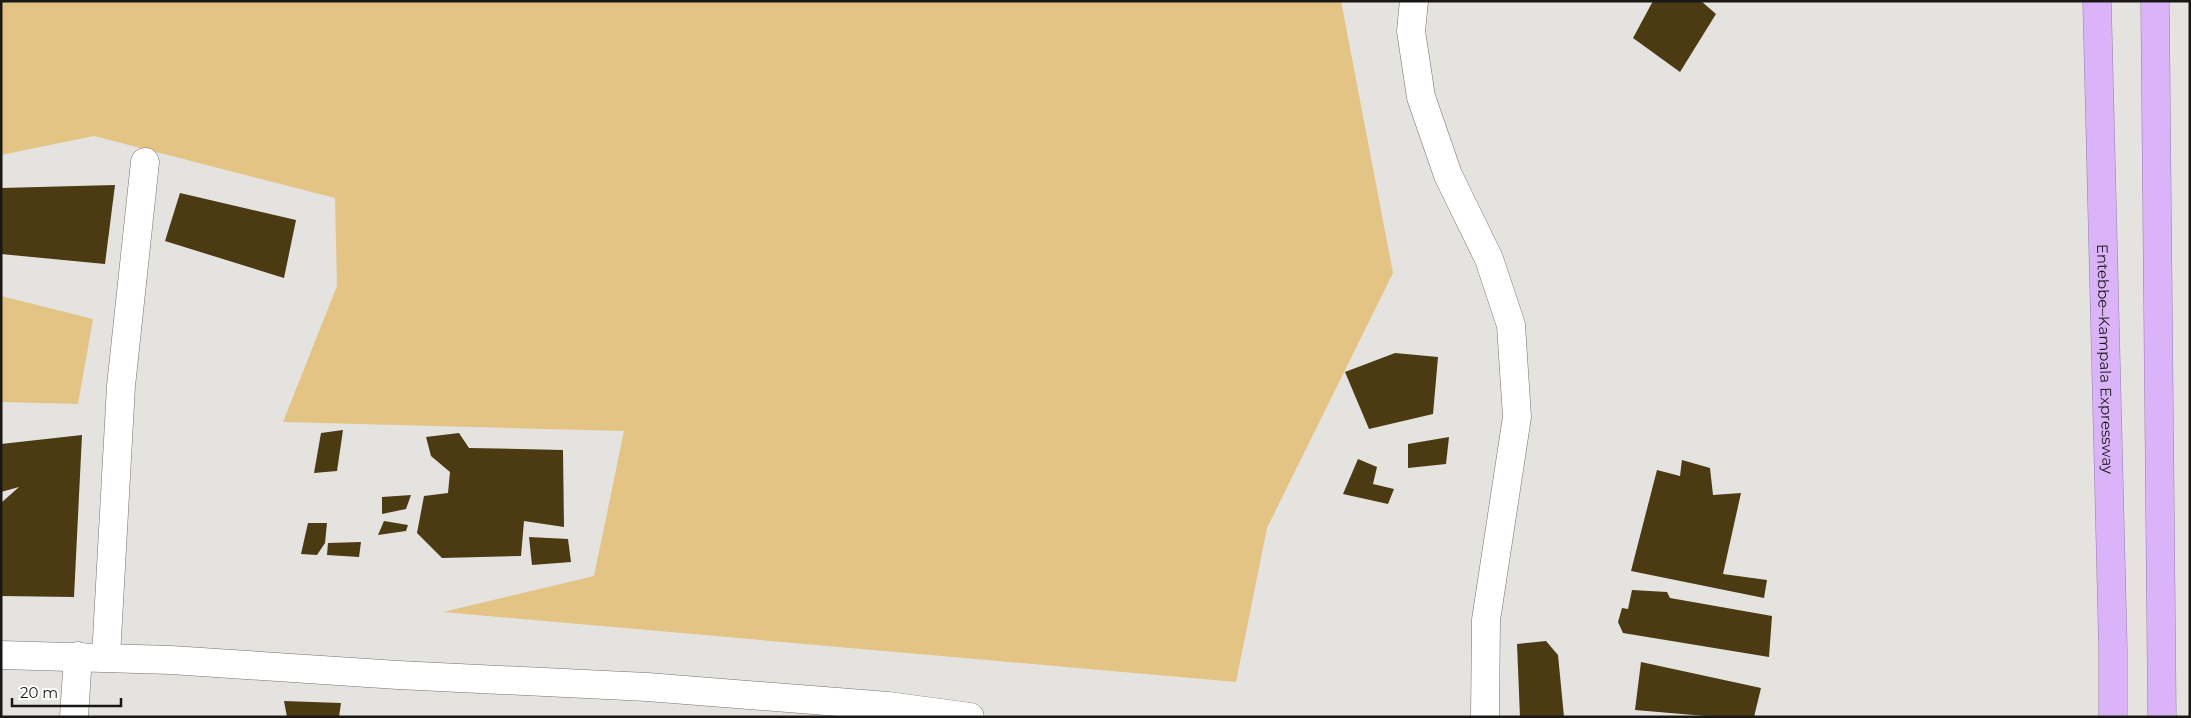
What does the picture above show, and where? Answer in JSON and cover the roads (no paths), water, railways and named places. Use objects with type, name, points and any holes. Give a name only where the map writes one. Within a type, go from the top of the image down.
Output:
[{"type":"highway","name":"Entebbe–Kampala Expressway","points":[[2097,1],[2113,717]]},
{"type":"highway","points":[[2155,1],[2162,717]]},
{"type":"street","points":[[1414,1],[1411,31],[1421,97],[1448,175],[1489,259],[1512,326],[1517,417],[1486,620],[1485,717]]},
{"type":"street","points":[[106,657],[122,386],[145,162]]},
{"type":"street","points":[[1,654],[106,657],[398,675],[646,687],[888,706],[970,717]]},
{"type":"street","points":[[74,717],[78,656]]}]
